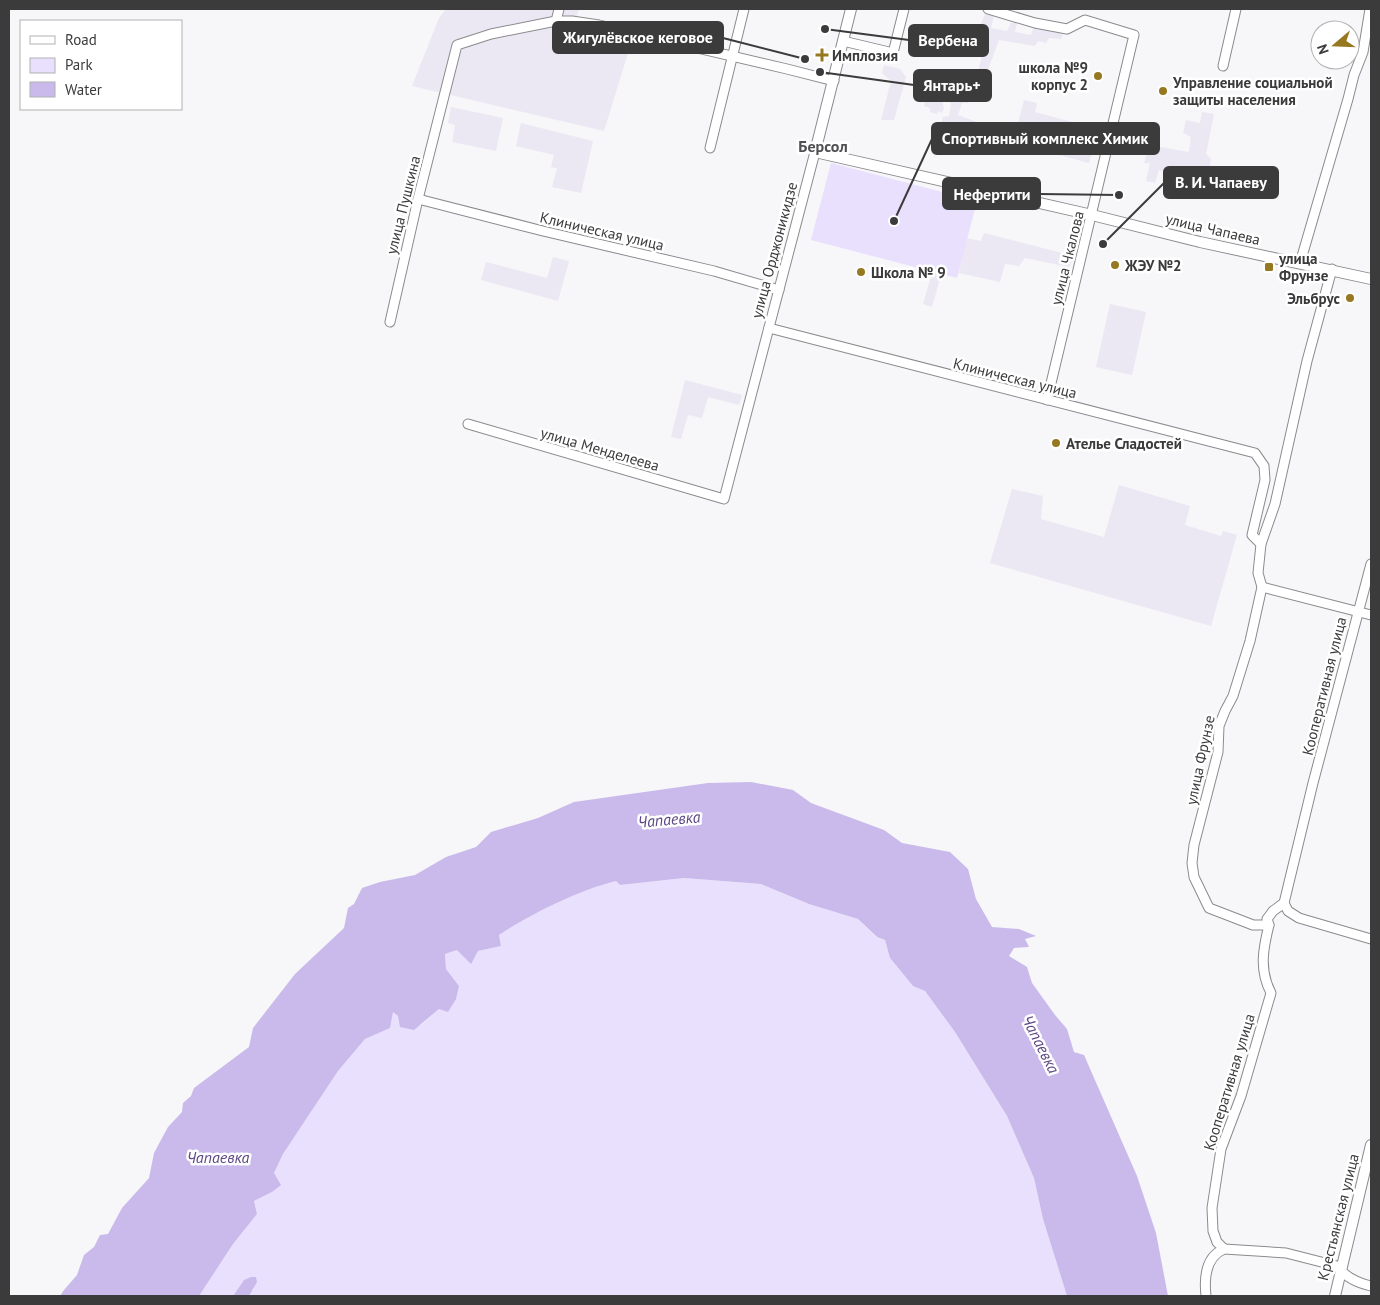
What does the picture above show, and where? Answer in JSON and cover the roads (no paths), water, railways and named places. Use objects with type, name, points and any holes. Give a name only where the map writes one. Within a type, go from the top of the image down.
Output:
[{"type":"street","points":[[559,9],[556,21],[572,21],[599,26],[834,81]]},
{"type":"street","points":[[710,148],[744,9]]},
{"type":"street","name":"улица Орджоникидзе","points":[[724,499],[834,81],[851,9]]},
{"type":"street","points":[[843,41],[893,53],[904,9]]},
{"type":"street","name":"улица Чкалова","points":[[988,9],[1035,23],[1067,29],[1085,20],[1134,35],[1047,400]]},
{"type":"street","points":[[1222,66],[1236,9]]},
{"type":"street","points":[[1300,263],[1354,75],[1363,52],[1370,9]]},
{"type":"street","name":"улица Пушкина","points":[[390,322],[418,199],[457,45],[491,34],[556,21]]},
{"type":"street","name":"улица Чапаева","points":[[815,152],[1092,215],[1200,242],[1332,269],[1371,279]]},
{"type":"street","name":"Клиническая улица","points":[[418,199],[542,231],[714,271],[778,290]]},
{"type":"street","name":"улица Фрунзе","points":[[1269,925],[1253,925],[1209,908],[1194,877],[1192,863],[1194,845],[1218,752],[1219,726],[1224,711],[1233,696],[1250,641],[1262,587],[1258,574],[1261,544],[1274,504],[1294,425],[1300,392],[1332,269]]},
{"type":"street","name":"Клиническая улица","points":[[769,328],[1255,453],[1264,466],[1264,480],[1252,535],[1261,544]]},
{"type":"street","name":"улица Менделеева","points":[[468,424],[724,499]]},
{"type":"street","name":"Кооперативная улица","points":[[1224,1249],[1217,1242],[1213,1232],[1212,1208],[1221,1150],[1240,1096],[1271,993],[1264,978],[1262,964],[1263,948],[1269,925],[1267,919],[1273,911],[1284,903],[1313,782],[1371,564]]},
{"type":"street","points":[[1262,587],[1371,615]]},
{"type":"street","points":[[1284,903],[1288,911],[1299,918],[1371,939]]},
{"type":"street","name":"Крестьянская улица","points":[[1335,1296],[1371,1145]]},
{"type":"street","points":[[1206,1296],[1205,1282],[1211,1257],[1216,1252],[1224,1249],[1286,1253],[1337,1266],[1358,1283],[1371,1286]]},
{"type":"water","name":"Чапаевка","points":[[751,782],[793,790],[811,803],[884,830],[902,843],[950,852],[968,869],[976,899],[992,927],[1019,929],[1036,936],[1025,939],[1029,947],[1014,948],[1009,956],[1027,967],[1032,983],[1067,1029],[1074,1052],[1084,1055],[1137,1176],[1156,1233],[1168,1296],[1067,1296],[1043,1219],[1034,1178],[1007,1116],[955,1032],[925,991],[913,986],[890,958],[885,940],[877,937],[858,919],[809,904],[761,884],[684,878],[620,885],[616,881],[602,885],[540,911],[512,927],[499,935],[501,946],[478,951],[471,964],[457,950],[445,954],[446,969],[459,986],[456,999],[448,1012],[439,1009],[414,1030],[400,1027],[398,1016],[393,1012],[390,1028],[365,1039],[338,1071],[283,1154],[274,1173],[281,1185],[254,1201],[257,1214],[233,1244],[199,1296],[60,1296],[77,1275],[84,1255],[94,1247],[100,1235],[108,1234],[122,1208],[149,1178],[154,1153],[168,1127],[182,1112],[183,1103],[191,1096],[194,1088],[249,1047],[253,1028],[295,974],[344,928],[348,908],[354,904],[362,888],[380,882],[415,875],[446,857],[476,847],[491,832],[538,818],[574,802],[708,783]]},
{"type":"water","points":[[256,1277],[257,1282],[249,1296],[233,1296],[244,1280]]},
{"type":"place","name":"Вербена","points":[[825,29]]},
{"type":"place","name":"Имплозия","points":[[822,55]]},
{"type":"place","name":"Жигулёвское кеговое","points":[[805,59]]},
{"type":"place","name":"Янтарь+","points":[[820,72]]},
{"type":"place","name":"школа №9 корпус 2","points":[[1098,76]]},
{"type":"place","name":"Управление социальной защиты населения","points":[[1163,91]]},
{"type":"place","name":"Нефертити","points":[[1119,195]]},
{"type":"place","name":"Спортивный комплекс Химик","points":[[894,221]]},
{"type":"place","name":"В. И. Чапаеву","points":[[1103,244]]},
{"type":"place","name":"ЖЭУ №2","points":[[1115,265]]},
{"type":"place","name":"улица Фрунзе","points":[[1269,267]]},
{"type":"place","name":"Школа № 9","points":[[861,272]]},
{"type":"place","name":"Эльбрус","points":[[1350,298]]},
{"type":"place","name":"Ателье Сладостей","points":[[1056,443]]},
{"type":"district","name":"Берсол","points":[[823,146]]}]
